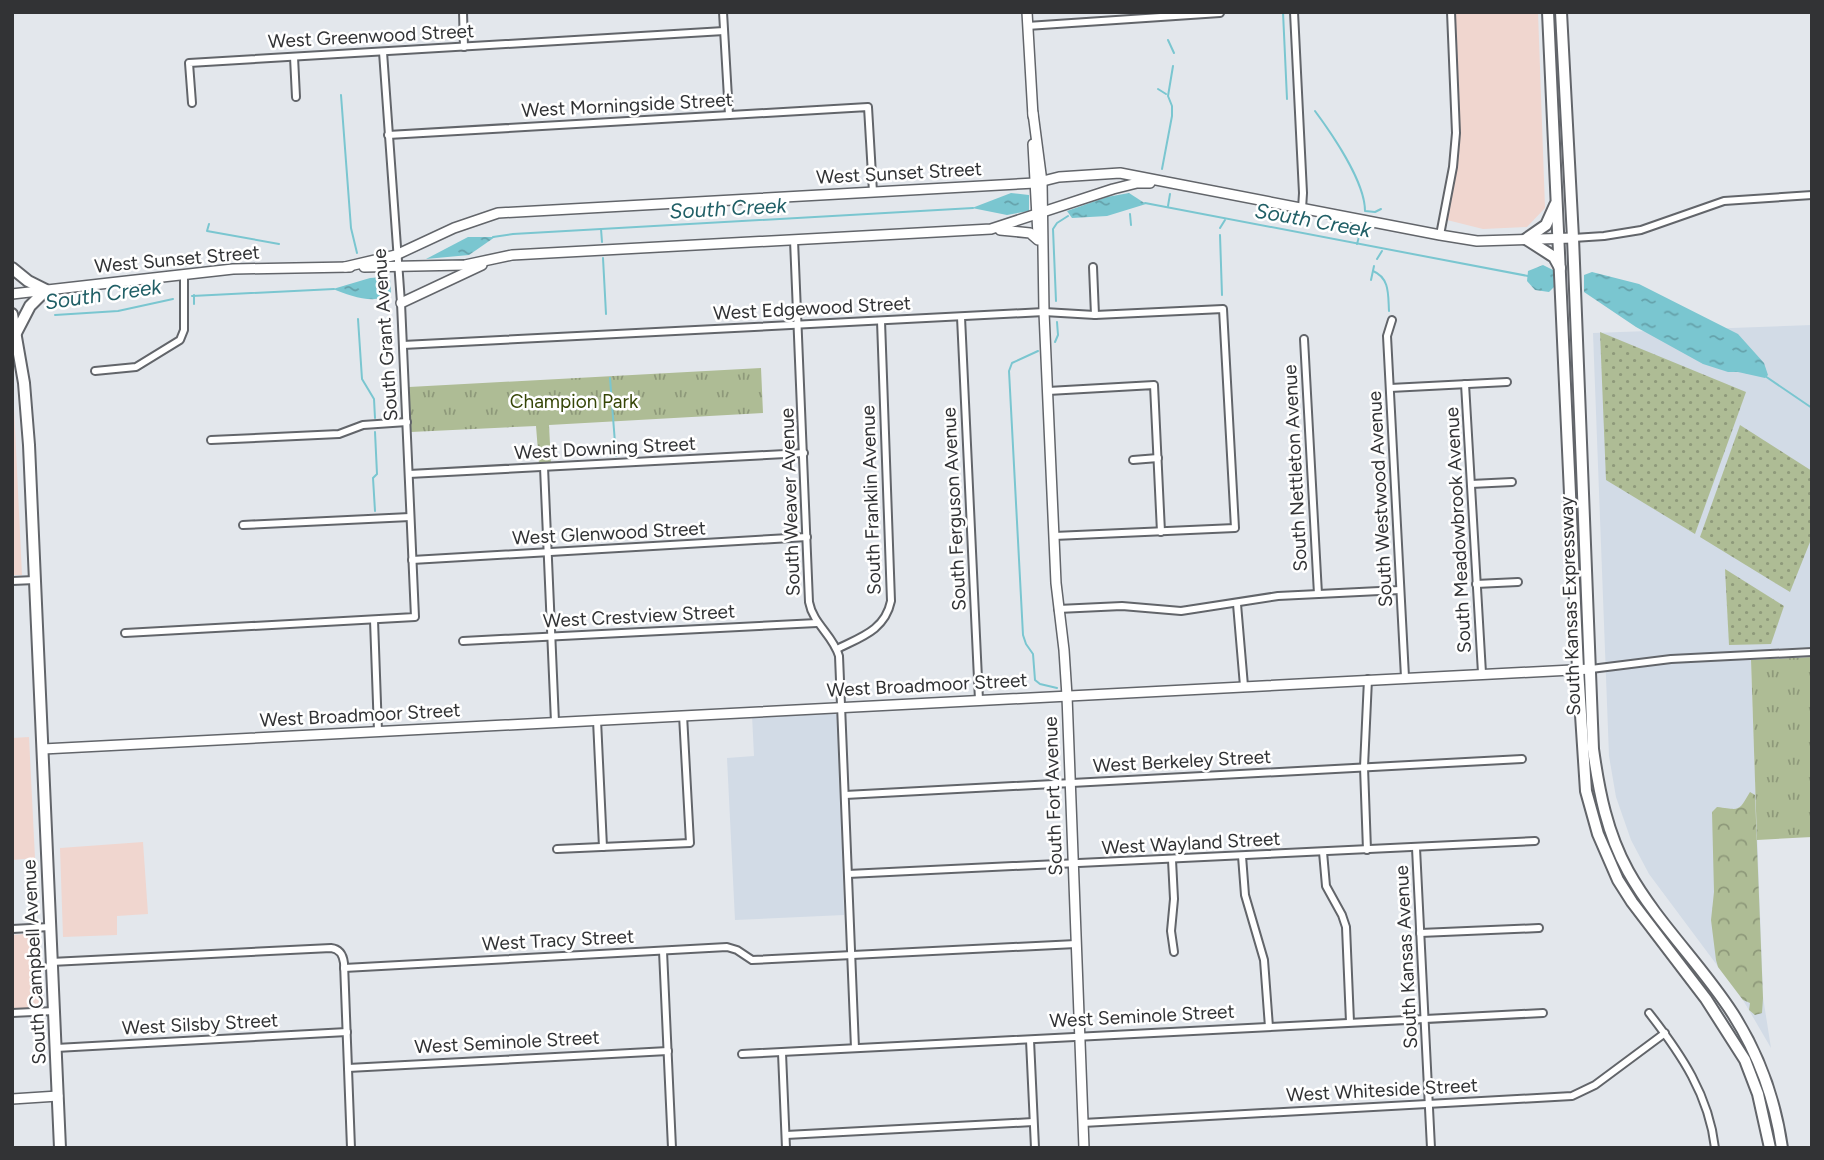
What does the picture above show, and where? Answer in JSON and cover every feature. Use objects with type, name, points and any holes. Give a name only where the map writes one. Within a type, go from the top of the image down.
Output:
[{"type":"main road","name":"South Kansas Expressway","points":[[1548,12],[1586,790],[1606,857],[1632,902],[1706,999],[1745,1060],[1758,1094],[1770,1148]]},
{"type":"main road","name":"South Kansas Expressway","points":[[1561,12],[1573,238],[1593,749],[1598,788],[1616,846],[1638,887],[1732,1012],[1752,1046],[1779,1122],[1782,1148]]},
{"type":"main road","points":[[1558,198],[1546,225],[1526,239],[1554,257],[1561,270]]},
{"type":"main road","points":[[12,268],[27,281],[46,290],[30,306],[14,332]]},
{"type":"main road","name":"South Campbell Avenue","points":[[12,314],[28,432],[60,1148]]},
{"type":"street","points":[[463,12],[464,47]]},
{"type":"street","points":[[723,12],[729,115]]},
{"type":"street","name":"South Fort Avenue","points":[[1027,12],[1039,182],[1058,609],[1064,650],[1084,1148]]},
{"type":"street","points":[[1294,12],[1302,209]]},
{"type":"street","points":[[1440,235],[1456,133],[1451,12]]},
{"type":"street","points":[[1027,26],[1151,15],[1220,13]]},
{"type":"street","name":"West Greenwood Street","points":[[191,103],[189,63],[724,32]]},
{"type":"street","name":"South Grant Avenue","points":[[374,620],[415,617],[401,303],[383,52]]},
{"type":"street","points":[[293,57],[296,97]]},
{"type":"street","name":"West Morningside Street","points":[[388,135],[868,107],[873,192]]},
{"type":"street","name":"West Sunset Street","points":[[345,267],[396,255],[454,228],[498,213],[1039,182],[1059,177],[1120,173],[1477,241],[1611,235],[1641,230],[1724,201],[1812,195]]},
{"type":"street","name":"West Sunset Street","points":[[12,294],[233,269],[465,265],[512,255],[991,229],[1113,189],[1137,183],[1169,183]]},
{"type":"street","name":"South Fort Avenue","points":[[1040,214],[1038,240],[1043,275]]},
{"type":"street","points":[[991,229],[1026,232],[1034,234],[1038,240]]},
{"type":"street","name":"South Weaver Avenue","points":[[794,240],[809,602],[817,623],[837,649]]},
{"type":"street","points":[[401,303],[477,267],[512,255]]},
{"type":"street","points":[[1093,267],[1095,315]]},
{"type":"street","points":[[95,371],[136,368],[177,343],[184,330],[184,274]]},
{"type":"street","name":"West Edgewood Street","points":[[403,345],[1044,312],[1095,315],[1223,309],[1234,528],[1161,532]]},
{"type":"street","name":"South Ferguson Avenue","points":[[961,317],[979,700]]},
{"type":"street","name":"South Westwood Avenue","points":[[1392,320],[1387,336],[1405,677]]},
{"type":"street","name":"South Franklin Avenue","points":[[837,649],[878,628],[887,616],[891,601],[881,321]]},
{"type":"street","name":"South Nettleton Avenue","points":[[1304,339],[1318,594]]},
{"type":"street","points":[[1390,388],[1507,382]]},
{"type":"street","name":"South Meadowbrook Avenue","points":[[1465,384],[1482,673]]},
{"type":"street","points":[[1048,391],[1154,385],[1158,458],[1161,532],[1054,536]]},
{"type":"street","points":[[211,440],[339,434],[370,424],[407,422]]},
{"type":"street","name":"West Downing Street","points":[[408,474],[804,453]]},
{"type":"street","points":[[1133,460],[1158,458]]},
{"type":"street","points":[[544,467],[555,722]]},
{"type":"street","points":[[1471,484],[1512,482]]},
{"type":"street","points":[[243,525],[410,517]]},
{"type":"street","name":"West Glenwood Street","points":[[412,560],[807,537]]},
{"type":"street","points":[[12,581],[36,580]]},
{"type":"street","points":[[1476,584],[1518,582]]},
{"type":"street","points":[[1058,609],[1122,606],[1181,611],[1278,596],[1400,590]]},
{"type":"street","points":[[1237,604],[1244,686]]},
{"type":"street","points":[[125,633],[374,620],[378,731]]},
{"type":"street","name":"West Crestview Street","points":[[463,641],[817,623]]},
{"type":"street","points":[[837,649],[855,1048]]},
{"type":"street","name":"West Broadmoor Street","points":[[43,749],[1591,669],[1671,659],[1812,652]]},
{"type":"street","points":[[1367,850],[1364,767],[1368,679]]},
{"type":"street","points":[[557,849],[690,843],[683,714]]},
{"type":"street","points":[[597,720],[603,847]]},
{"type":"street","name":"West Berkeley Street","points":[[845,795],[1522,759]]},
{"type":"street","name":"West Wayland Street","points":[[848,874],[1535,841]]},
{"type":"street","name":"South Kansas Avenue","points":[[1416,848],[1431,1148]]},
{"type":"street","points":[[1324,852],[1326,886],[1346,927],[1350,1022]]},
{"type":"street","points":[[1242,856],[1245,895],[1264,960],[1269,1027]]},
{"type":"street","points":[[1172,860],[1174,900],[1171,930],[1174,952]]},
{"type":"street","points":[[12,929],[50,927]]},
{"type":"street","points":[[1420,933],[1539,928]]},
{"type":"street","name":"West Tracy Street","points":[[344,968],[730,947],[752,960],[1076,943]]},
{"type":"street","points":[[51,962],[331,948],[341,953],[344,968],[351,1148]]},
{"type":"street","points":[[663,951],[672,1148]]},
{"type":"street","points":[[12,1013],[54,1011]]},
{"type":"street","name":"West Seminole Street","points":[[742,1054],[1543,1013]]},
{"type":"street","points":[[1649,1013],[1686,1063],[1699,1088],[1716,1148]]},
{"type":"street","name":"West Silsby Street","points":[[56,1048],[347,1032]]},
{"type":"street","name":"West Whiteside Street","points":[[1083,1122],[1572,1096],[1595,1085],[1665,1033]]},
{"type":"street","points":[[1030,1040],[1035,1148]]},
{"type":"street","name":"West Seminole Street","points":[[348,1068],[668,1051]]},
{"type":"street","points":[[782,1053],[786,1148]]},
{"type":"street","points":[[12,1099],[58,1096]]},
{"type":"street","points":[[786,1135],[1033,1122]]},
{"type":"shaded area","points":[[1455,12],[1538,12],[1545,208],[1527,227],[1483,229],[1447,220],[1460,141]]},
{"type":"shaded area","points":[[1812,325],[1812,657],[1751,661],[1763,997],[1771,1048],[1743,1000],[1649,874],[1631,840],[1616,797],[1609,756],[1593,333]]},
{"type":"shaded area","points":[[14,407],[22,575],[12,575]]},
{"type":"shaded area","points":[[833,711],[838,716],[844,915],[735,920],[727,758],[754,756],[752,715]]},
{"type":"shaded area","points":[[29,737],[35,858],[12,860],[12,738]]},
{"type":"shaded area","points":[[143,842],[148,914],[117,916],[117,935],[63,937],[60,848]]},
{"type":"shaded area","points":[[39,933],[42,1007],[12,1009],[12,935]]},
{"type":"green space","points":[[1600,332],[1746,392],[1695,534],[1606,480]]},
{"type":"green space","name":"Champion Park","points":[[761,368],[763,413],[549,425],[551,464],[539,464],[536,426],[411,432],[409,387]]},
{"type":"green space","points":[[1740,425],[1812,471],[1812,537],[1790,592],[1700,537]]},
{"type":"green space","points":[[1725,569],[1784,606],[1771,644],[1729,645]]},
{"type":"green space","points":[[1812,657],[1812,837],[1757,840],[1751,660]]},
{"type":"green space","points":[[1750,792],[1755,795],[1763,998],[1762,1013],[1755,1015],[1749,1010],[1750,1003],[1743,1000],[1718,967],[1711,920],[1714,892],[1712,812],[1717,807],[1738,808]]},
{"type":"water","points":[[1011,193],[1029,195],[1029,211],[1007,215],[972,208]]},
{"type":"water","points":[[1129,193],[1146,204],[1107,216],[1072,218],[1067,211],[1107,197]]},
{"type":"water","points":[[468,237],[495,237],[469,255],[426,259]]},
{"type":"water","points":[[1543,265],[1553,270],[1554,287],[1549,292],[1535,290],[1527,281],[1528,271]]},
{"type":"water","points":[[1592,272],[1639,284],[1738,334],[1764,363],[1768,375],[1765,378],[1728,372],[1703,364],[1636,327],[1584,292],[1584,275]]},
{"type":"water","points":[[370,278],[390,279],[391,294],[378,299],[362,298],[333,289]]},
{"type":"waterway","points":[[1283,12],[1287,99]]},
{"type":"waterway","points":[[1168,40],[1174,53]]},
{"type":"waterway","points":[[1162,169],[1172,116],[1168,96],[1173,66]]},
{"type":"waterway","points":[[1158,89],[1166,94]]},
{"type":"waterway","points":[[341,95],[351,228],[357,253]]},
{"type":"waterway","points":[[1315,111],[1354,173],[1364,199],[1365,211],[1375,212],[1381,209]]},
{"type":"waterway","points":[[1168,206],[1170,194]]},
{"type":"waterway","name":"South Creek","points":[[1145,203],[1528,276]]},
{"type":"waterway","name":"South Creek","points":[[493,237],[973,208]]},
{"type":"waterway","points":[[1130,214],[1131,225]]},
{"type":"waterway","points":[[1056,301],[1053,229],[1068,216]]},
{"type":"waterway","points":[[1220,228],[1225,220]]},
{"type":"waterway","points":[[209,224],[207,231],[279,244]]},
{"type":"waterway","points":[[601,229],[602,242]]},
{"type":"waterway","points":[[1357,244],[1360,233]]},
{"type":"waterway","points":[[1220,235],[1222,295]]},
{"type":"waterway","points":[[1377,259],[1382,251]]},
{"type":"waterway","points":[[603,258],[606,314]]},
{"type":"waterway","points":[[1371,280],[1374,266]]},
{"type":"waterway","points":[[1373,271],[1383,278],[1388,293],[1389,311]]},
{"type":"waterway","name":"South Creek","points":[[192,296],[334,289]]},
{"type":"waterway","name":"South Creek","points":[[194,295],[194,304]]},
{"type":"waterway","name":"South Creek","points":[[55,315],[118,311],[173,299]]},
{"type":"waterway","points":[[358,319],[362,379],[374,399],[375,418]]},
{"type":"waterway","points":[[1055,342],[1058,335],[1057,322]]},
{"type":"waterway","points":[[1038,351],[1012,363],[1009,371],[1023,635],[1033,654],[1035,680],[1057,688]]},
{"type":"waterway","name":"South Creek","points":[[1765,376],[1812,408]]},
{"type":"waterway","points":[[610,378],[616,456]]},
{"type":"waterway","points":[[375,432],[375,511]]}]
